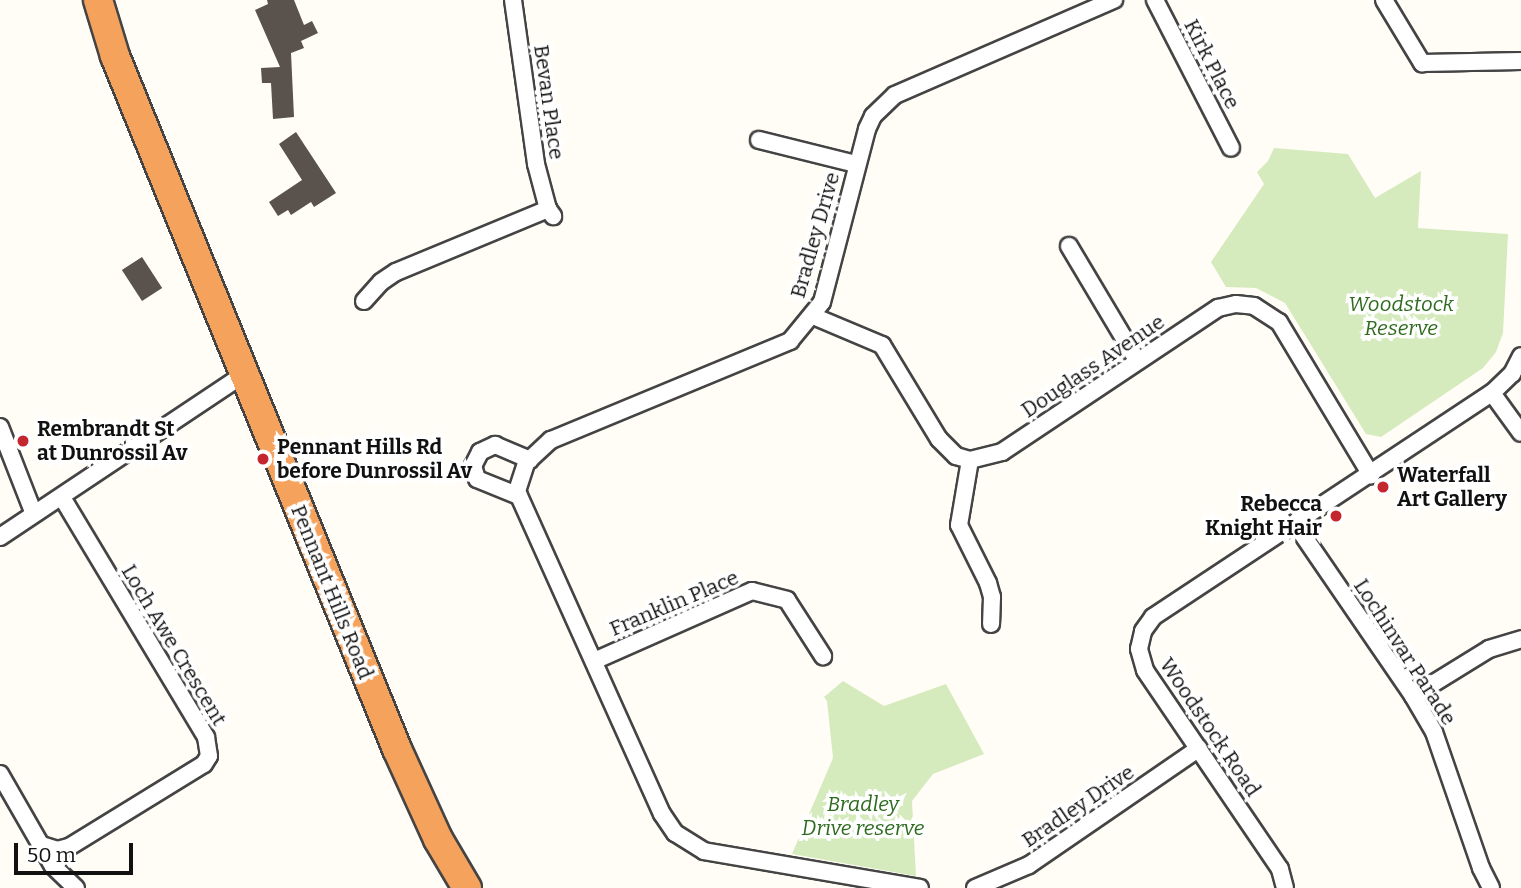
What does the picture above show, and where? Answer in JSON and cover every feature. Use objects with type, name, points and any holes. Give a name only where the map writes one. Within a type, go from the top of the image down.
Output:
[{"type":"highway","name":"Pennant Hills Road","points":[[82,0],[115,56]]},
{"type":"highway","name":"Pennant Hills Road","points":[[98,0],[115,56],[397,749],[438,839],[467,888]]},
{"type":"street","name":"Bevan Place","points":[[364,300],[381,282],[396,272],[551,212],[536,164],[513,0]]},
{"type":"street","name":"Bradley Drive","points":[[519,496],[517,491],[526,463],[551,440],[790,341],[822,302],[856,164],[873,116],[895,95],[1114,0]]},
{"type":"street","name":"Kirk Place","points":[[1155,0],[1231,148]]},
{"type":"street","points":[[1384,0],[1422,63],[1521,61]]},
{"type":"street","points":[[759,140],[856,164]]},
{"type":"street","points":[[1069,246],[1138,360]]},
{"type":"street","name":"Douglass Avenue","points":[[970,460],[1002,452],[1219,308],[1236,304],[1262,309],[1279,322],[1371,475]]},
{"type":"street","points":[[813,316],[882,345],[939,439],[956,456],[970,460],[959,525],[988,583],[992,597],[991,624]]},
{"type":"street","name":"Woodstock Road","points":[[1285,888],[1280,869],[1142,663],[1140,636],[1153,617],[1492,393],[1512,374],[1521,356]]},
{"type":"street","points":[[0,537],[244,374]]},
{"type":"street","points":[[1492,393],[1521,433]]},
{"type":"street","points":[[0,427],[34,514]]},
{"type":"street","points":[[530,460],[495,445],[481,452],[473,466],[477,479],[519,496],[662,814],[682,839],[704,851],[920,888]]},
{"type":"street","name":"Loch Awe Crescent","points":[[42,845],[57,849],[69,846],[204,764],[209,756],[206,737],[62,497]]},
{"type":"street","name":"Lochinvar Parade","points":[[1296,525],[1413,696],[1436,737],[1481,868],[1492,888]]},
{"type":"street","name":"Franklin Place","points":[[594,661],[752,591],[787,600],[822,656]]},
{"type":"street","points":[[1413,696],[1489,649],[1521,639]]},
{"type":"street","name":"Bradley Drive","points":[[975,888],[1029,865],[1199,748]]},
{"type":"street","points":[[0,774],[54,866],[76,888]]},
{"type":"green space","name":"Woodstock Reserve","points":[[1274,148],[1348,154],[1375,198],[1421,171],[1418,228],[1508,234],[1503,333],[1496,352],[1483,368],[1381,437],[1366,434],[1285,303],[1256,288],[1226,287],[1211,262],[1264,184],[1257,172],[1268,161]]},
{"type":"green space","name":"Bradley Drive reserve","points":[[843,681],[884,706],[946,684],[984,754],[933,774],[912,801],[916,876],[792,854],[833,758],[827,701],[824,697]]},
{"type":"building","points":[[267,0],[294,0],[304,25],[312,21],[318,33],[301,41],[304,48],[291,53],[294,117],[273,119],[271,83],[262,83],[261,68],[280,67],[255,10],[268,4]]},
{"type":"building","points":[[296,132],[336,193],[314,207],[311,202],[291,215],[288,210],[278,216],[269,202],[302,180],[279,144]]},
{"type":"building","points":[[142,257],[162,288],[142,301],[122,270]]},
{"type":"place","name":"Rembrandt St at Dunrossil Av","points":[[23,441]]},
{"type":"place","name":"Pennant Hills Rd before Dunrossil Av","points":[[263,459]]},
{"type":"place","name":"Waterfall Art Gallery","points":[[1383,487]]},
{"type":"place","name":"Rebecca Knight Hair","points":[[1336,516]]}]
